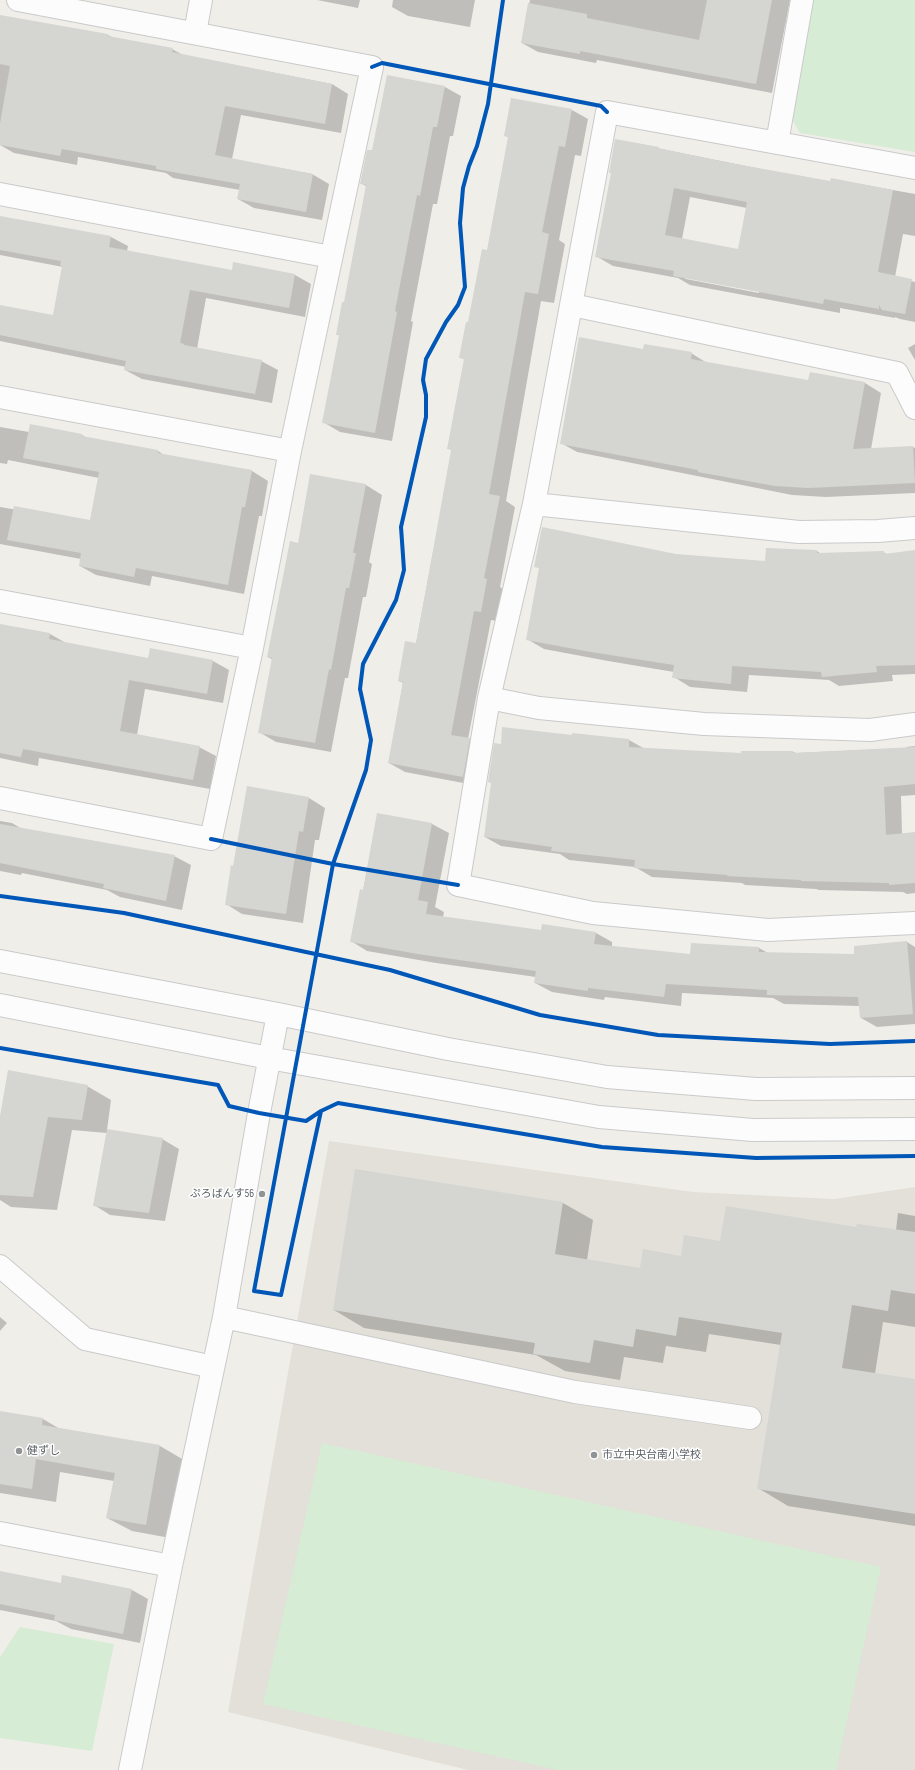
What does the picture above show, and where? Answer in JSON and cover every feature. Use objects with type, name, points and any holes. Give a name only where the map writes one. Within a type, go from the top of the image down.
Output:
[{"type":"street","points":[[0,798],[211,838],[252,648],[290,451],[372,67],[18,0]]},
{"type":"street","points":[[195,33],[201,0]]},
{"type":"street","points":[[777,143],[802,0]]},
{"type":"street","points":[[915,168],[607,112],[534,504],[489,698],[458,885],[593,913],[768,930],[915,923]]},
{"type":"street","points":[[0,194],[331,257]]},
{"type":"street","points":[[572,305],[897,373],[915,408]]},
{"type":"street","points":[[0,397],[290,451]]},
{"type":"street","points":[[534,504],[799,532],[878,531],[915,528]]},
{"type":"street","points":[[0,601],[252,648]]},
{"type":"street","points":[[489,698],[539,708],[704,724],[870,730],[915,724]]},
{"type":"street","points":[[0,961],[278,1014],[448,1049],[607,1077],[756,1089],[915,1088]]},
{"type":"street","points":[[0,1005],[269,1058],[599,1117],[753,1130],[915,1128]]},
{"type":"street","points":[[130,1770],[171,1566],[224,1317],[278,1014]]},
{"type":"street","points":[[0,1266],[85,1339],[213,1367]]},
{"type":"street","points":[[224,1317],[575,1392],[750,1418]]},
{"type":"street","points":[[0,1533],[171,1566]]},
{"type":"shaded area","name":"市立中央台南小学校","points":[[329,1141],[693,1192],[834,1199],[915,1187],[915,1770],[468,1770],[228,1712]]},
{"type":"green space","points":[[814,0],[915,0],[915,152],[800,133],[790,116]]},
{"type":"green space","points":[[322,1443],[881,1567],[836,1770],[558,1770],[263,1704]]},
{"type":"green space","points":[[20,1627],[114,1644],[92,1751],[0,1738],[0,1657]]},
{"type":"building","points":[[707,0],[772,0],[756,84],[580,51],[580,54],[521,43],[528,3],[587,14],[587,18],[699,40]]},
{"type":"building","points":[[0,15],[108,34],[108,36],[173,48],[172,52],[332,84],[325,124],[225,106],[215,155],[313,174],[306,212],[237,199],[240,184],[156,169],[156,166],[62,149],[60,156],[0,145],[0,124],[10,66],[0,64]]},
{"type":"building","points":[[387,75],[445,86],[437,127],[433,127],[420,196],[417,195],[395,311],[397,312],[375,433],[322,423],[339,335],[336,335],[342,302],[344,302],[366,185],[360,184],[367,150],[372,150]]},
{"type":"building","points":[[511,98],[572,109],[565,147],[559,146],[542,232],[549,234],[538,294],[525,292],[489,494],[500,496],[484,578],[487,579],[481,612],[474,611],[451,735],[470,738],[463,777],[388,763],[403,682],[398,681],[405,641],[416,643],[451,450],[447,449],[464,359],[459,358],[466,322],[468,322],[482,249],[487,250],[508,137],[504,136]]},
{"type":"building","points":[[615,139],[725,162],[830,181],[831,178],[893,190],[878,272],[912,279],[905,314],[882,310],[879,305],[879,309],[824,299],[823,304],[673,276],[674,271],[595,257],[611,173],[609,173]],"holes":[[[674,188],[747,202],[738,249],[665,235]]]},
{"type":"building","points":[[0,216],[111,236],[109,247],[232,270],[233,262],[295,274],[289,308],[190,290],[180,343],[262,360],[255,394],[124,370],[126,361],[0,335],[0,305],[53,315],[62,266],[60,265],[61,261],[0,250]]},
{"type":"building","points":[[579,337],[643,349],[644,344],[692,352],[691,359],[808,380],[810,372],[865,382],[853,449],[913,446],[915,483],[808,488],[775,486],[560,444]]},
{"type":"building","points":[[30,424],[82,434],[82,436],[158,450],[158,453],[252,470],[245,507],[242,507],[228,585],[136,568],[134,577],[79,566],[81,553],[7,540],[14,506],[90,520],[99,472],[23,458]]},
{"type":"building","points":[[310,474],[366,484],[353,553],[356,553],[349,588],[346,588],[331,670],[329,669],[315,743],[258,733],[272,658],[267,657],[290,541],[298,543]]},
{"type":"building","points":[[542,527],[676,554],[765,561],[766,548],[817,550],[817,553],[884,551],[884,554],[915,550],[915,665],[876,666],[877,672],[822,677],[821,672],[732,666],[731,684],[672,678],[674,665],[526,640],[539,568],[534,567]]},
{"type":"building","points":[[0,624],[50,633],[49,639],[148,658],[150,648],[213,660],[207,694],[129,680],[120,731],[200,746],[193,780],[23,749],[21,757],[0,753]]},
{"type":"building","points":[[502,727],[572,735],[572,733],[629,739],[629,747],[741,753],[741,751],[793,751],[793,753],[915,747],[915,784],[884,787],[886,835],[915,832],[915,883],[889,885],[889,883],[801,881],[634,868],[635,860],[551,851],[552,847],[484,837],[491,783],[488,782],[494,743],[501,744]]},
{"type":"building","points":[[247,786],[309,797],[303,832],[299,831],[286,914],[225,905],[231,865],[233,866]]},
{"type":"building","points":[[377,813],[432,823],[418,900],[428,902],[426,914],[541,930],[542,924],[596,932],[594,944],[690,954],[691,943],[759,947],[759,952],[854,954],[854,946],[907,941],[913,1014],[860,1018],[858,997],[767,995],[767,990],[666,984],[664,997],[588,988],[588,991],[534,983],[536,971],[418,954],[350,942],[360,889],[363,890]]},
{"type":"building","points":[[0,824],[175,855],[166,901],[103,888],[104,884],[0,863]]},
{"type":"building","points":[[8,1070],[88,1085],[82,1120],[48,1117],[33,1197],[0,1195],[0,1116]]},
{"type":"building","points":[[107,1129],[163,1138],[149,1213],[93,1206]]},
{"type":"building","points":[[355,1169],[563,1202],[555,1254],[640,1268],[643,1249],[681,1256],[684,1235],[720,1241],[726,1206],[856,1227],[857,1224],[915,1232],[915,1294],[891,1290],[888,1311],[852,1305],[842,1368],[915,1379],[915,1514],[757,1489],[782,1333],[679,1317],[676,1336],[636,1329],[633,1347],[594,1340],[590,1363],[533,1354],[535,1343],[333,1310]]},
{"type":"building","points":[[0,1411],[43,1418],[42,1425],[160,1445],[146,1525],[106,1518],[115,1473],[36,1459],[32,1489],[0,1484]]},
{"type":"building","points":[[0,1571],[61,1583],[62,1575],[132,1589],[123,1634],[54,1620],[55,1615],[0,1604]]},
{"type":"cycle path","points":[[321,1111],[281,1295],[254,1291],[333,864],[366,770],[371,740],[360,689],[363,664],[396,600],[404,570],[401,527],[426,417],[426,395],[423,380],[426,359],[446,322],[458,305],[465,287],[460,223],[463,188],[469,166],[477,146],[488,104],[503,0]]},
{"type":"cycle path","points":[[372,67],[382,63],[601,106],[607,112]]},
{"type":"cycle path","points":[[211,839],[333,864],[458,885]]},
{"type":"cycle path","points":[[0,896],[124,913],[390,970],[540,1015],[658,1035],[830,1044],[915,1041]]},
{"type":"cycle path","points":[[0,1048],[218,1085],[229,1106],[306,1121],[321,1111],[338,1103],[602,1147],[756,1158],[915,1156]]},
{"type":"place","name":"ぷろばんす56","points":[[262,1194]]},
{"type":"place","name":"健ずし","points":[[19,1451]]},
{"type":"place","name":"市立中央台南小学校","points":[[594,1455]]}]
